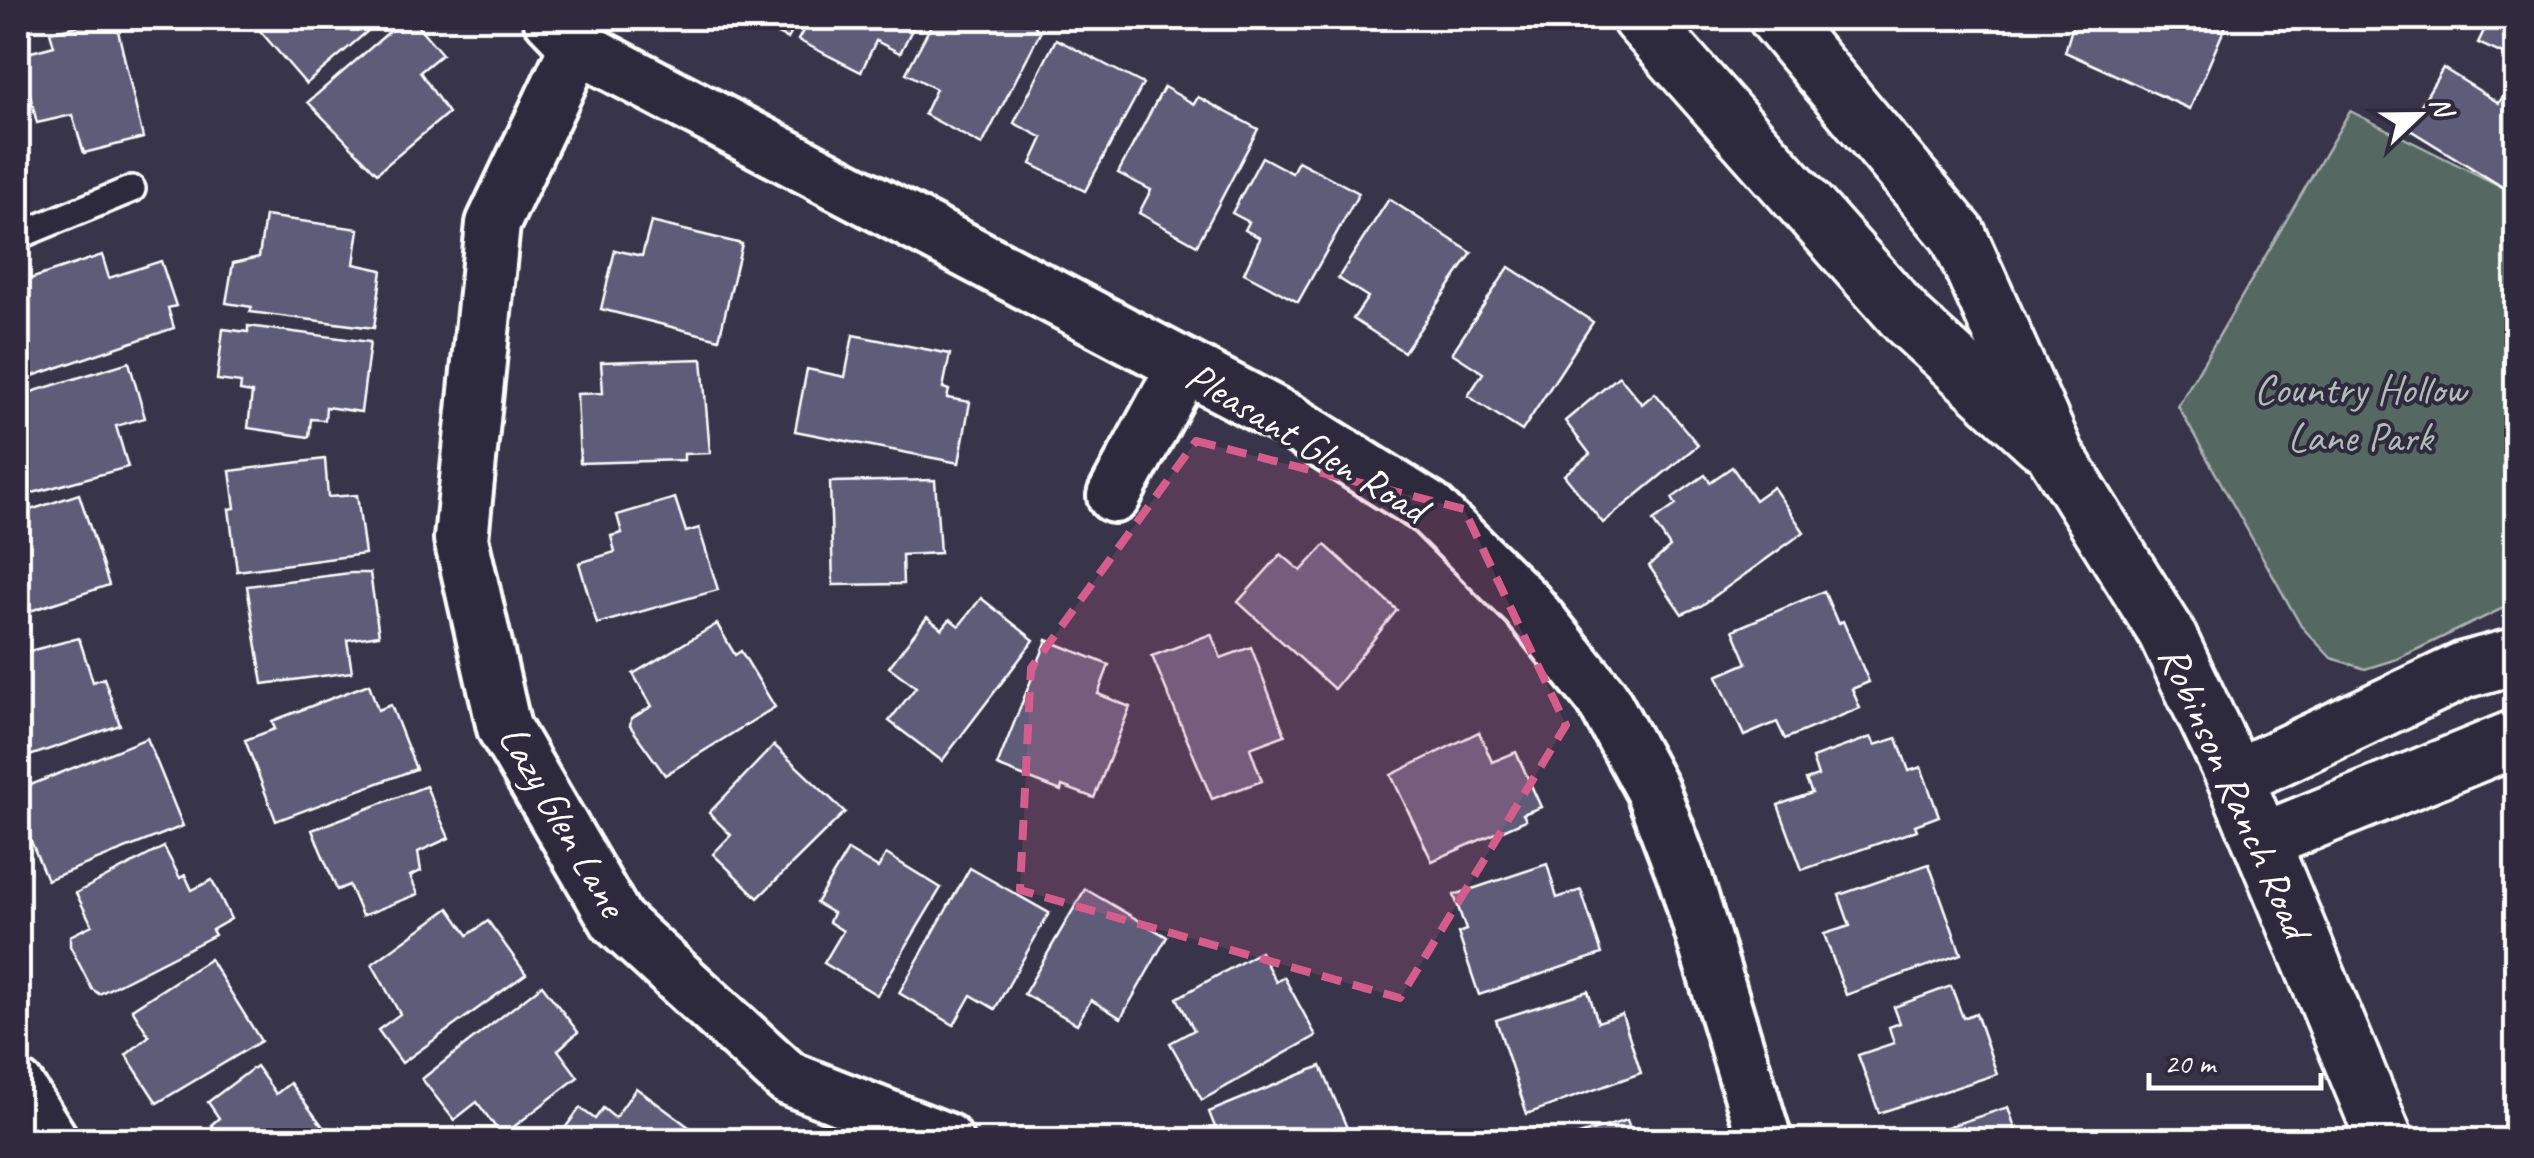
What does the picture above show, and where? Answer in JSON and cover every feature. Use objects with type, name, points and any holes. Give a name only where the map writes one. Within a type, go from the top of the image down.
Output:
[{"type":"street","name":"Robinson Ranch Road","points":[[1640,18],[1908,320],[2058,458]]},
{"type":"street","name":"Robinson Ranch Road","points":[[1776,18],[1958,234],[2058,458],[2166,632],[2236,778],[2385,1140]]},
{"type":"street","name":"Pleasant Glen Road","points":[[564,32],[1291,422],[1430,509],[1527,606],[1602,698],[1652,790],[1685,877],[1766,1140]]},
{"type":"street","name":"Lazy Glen Lane","points":[[564,32],[493,224],[461,538],[504,728],[618,920],[788,1078],[946,1140]]},
{"type":"street","points":[[1114,496],[1184,367]]},
{"type":"street","points":[[2236,778],[2464,670],[2516,656]]},
{"type":"street","points":[[2263,841],[2516,738]]},
{"type":"street","points":[[18,1088],[50,1140]]},
{"type":"lane","points":[[18,236],[132,188]]},
{"type":"highlighted area","points":[[1196,441],[1464,509],[1566,725],[1400,998],[1020,890],[1031,668]]},
{"type":"green space","name":"Country Hollow Lane Park","points":[[2350,111],[2516,194],[2516,602],[2397,659],[2365,669],[2331,658],[2301,626],[2178,406]]},
{"type":"building","points":[[115,18],[143,138],[84,153],[72,115],[37,123],[20,55],[54,46],[50,32]]},
{"type":"building","points":[[249,18],[383,18],[306,84]]},
{"type":"building","points":[[405,18],[411,18],[442,54],[420,72],[448,113],[377,173],[308,102]]},
{"type":"building","points":[[744,18],[799,18],[788,39]]},
{"type":"building","points":[[810,18],[918,18],[900,53],[876,41],[861,72],[798,40]]},
{"type":"building","points":[[935,18],[1040,18],[1035,27],[1041,31],[982,145],[924,114],[936,89],[906,73]]},
{"type":"building","points":[[2075,18],[2209,18],[2226,25],[2190,109],[2065,52]]},
{"type":"building","points":[[2490,18],[2516,18],[2516,60],[2478,43]]},
{"type":"building","points":[[1056,39],[1143,84],[1085,191],[1031,164],[1043,138],[1014,123]]},
{"type":"building","points":[[2443,68],[2499,103],[2516,75],[2514,194],[2407,128]]},
{"type":"building","points":[[1164,87],[1194,104],[1198,97],[1258,129],[1197,245],[1139,213],[1151,190],[1118,173]]},
{"type":"building","points":[[18,125],[31,164],[18,169]]},
{"type":"building","points":[[1262,157],[1292,173],[1298,161],[1359,193],[1298,302],[1244,273],[1260,238],[1245,230],[1249,222],[1232,213]]},
{"type":"building","points":[[1389,199],[1472,253],[1404,352],[1353,319],[1368,297],[1338,278]]},
{"type":"building","points":[[265,216],[359,229],[354,264],[382,270],[374,328],[250,312],[252,307],[226,303],[233,263],[259,257]]},
{"type":"building","points":[[651,222],[742,244],[719,339],[601,309],[615,250],[642,256]]},
{"type":"building","points":[[102,255],[109,278],[161,261],[176,306],[168,308],[174,328],[18,381],[18,283]]},
{"type":"building","points":[[1509,267],[1593,322],[1522,431],[1468,396],[1483,373],[1452,353]]},
{"type":"building","points":[[248,326],[370,342],[361,412],[326,407],[325,420],[311,419],[309,437],[248,428],[252,393],[240,391],[241,383],[217,380],[223,329],[248,332]]},
{"type":"building","points":[[853,335],[950,354],[943,388],[949,390],[947,398],[970,402],[959,463],[795,431],[807,369],[845,377]]},
{"type":"building","points":[[702,359],[710,453],[684,454],[684,460],[580,463],[577,394],[603,393],[601,362]]},
{"type":"building","points":[[129,362],[145,418],[116,426],[128,467],[18,497],[18,433],[26,427],[18,396]]},
{"type":"building","points":[[1619,376],[1642,404],[1655,393],[1698,445],[1603,523],[1564,475],[1590,454],[1565,421]]},
{"type":"building","points":[[325,459],[328,497],[357,495],[365,554],[237,571],[229,509],[235,508],[230,471]]},
{"type":"building","points":[[1732,467],[1755,500],[1773,487],[1804,532],[1701,606],[1682,614],[1649,566],[1670,547],[1653,521],[1676,505],[1672,498],[1705,475],[1710,482]]},
{"type":"building","points":[[935,480],[940,553],[902,555],[903,584],[833,585],[830,482]]},
{"type":"building","points":[[79,494],[109,585],[18,615],[18,514]]},
{"type":"building","points":[[675,498],[686,532],[699,528],[718,590],[597,624],[579,563],[615,552],[611,536],[622,533],[617,515]]},
{"type":"building","points":[[1325,545],[1397,610],[1334,689],[1238,602],[1281,554],[1301,571]]},
{"type":"building","points":[[370,573],[379,635],[347,640],[352,672],[263,684],[247,586]]},
{"type":"building","points":[[1824,591],[1838,624],[1843,621],[1869,682],[1852,689],[1860,708],[1785,739],[1777,722],[1744,736],[1717,676],[1747,663],[1733,630]]},
{"type":"building","points":[[981,598],[1034,640],[942,761],[889,721],[916,687],[889,667],[927,617],[942,629],[950,619],[959,626]]},
{"type":"building","points":[[717,624],[735,655],[741,651],[775,707],[665,775],[630,726],[631,719],[652,706],[633,674]]},
{"type":"building","points":[[1211,634],[1221,658],[1251,647],[1285,735],[1250,748],[1262,781],[1212,799],[1152,656]]},
{"type":"building","points":[[79,638],[93,682],[104,678],[120,725],[18,760],[18,654]]},
{"type":"building","points":[[1047,640],[1109,665],[1098,694],[1130,707],[1094,798],[1062,786],[1061,791],[997,766]]},
{"type":"building","points":[[369,684],[378,710],[391,705],[416,769],[276,821],[245,740],[275,729],[272,721]]},
{"type":"building","points":[[1479,732],[1492,762],[1516,752],[1541,807],[1523,814],[1526,820],[1432,861],[1391,775]]},
{"type":"building","points":[[1871,737],[1875,745],[1897,738],[1909,771],[1921,767],[1939,816],[1915,825],[1917,830],[1802,870],[1778,805],[1812,793],[1806,780],[1818,776],[1812,758]]},
{"type":"building","points":[[147,738],[183,826],[47,880],[26,829],[22,830],[18,820],[18,790]]},
{"type":"building","points":[[774,745],[845,812],[758,898],[713,854],[731,835],[709,813]]},
{"type":"building","points":[[426,786],[449,838],[418,852],[421,871],[410,876],[418,894],[362,916],[349,885],[337,890],[312,830]]},
{"type":"building","points":[[164,847],[180,878],[185,875],[192,890],[212,880],[231,919],[212,930],[215,935],[99,994],[92,989],[70,946],[70,936],[92,925],[76,893]]},
{"type":"building","points":[[848,850],[878,868],[886,854],[941,888],[877,995],[824,963],[843,931],[829,922],[833,913],[816,903]]},
{"type":"building","points":[[1547,864],[1557,898],[1581,890],[1602,954],[1479,995],[1458,933],[1466,930],[1454,895]]},
{"type":"building","points":[[1929,864],[1961,954],[1846,995],[1824,934],[1850,926],[1839,895]]},
{"type":"building","points":[[970,868],[1049,913],[995,1009],[971,995],[954,1025],[899,993]]},
{"type":"building","points":[[1085,889],[1167,937],[1121,1018],[1091,1000],[1077,1024],[1024,994]]},
{"type":"building","points":[[449,908],[468,935],[488,921],[526,974],[402,1063],[378,1030],[400,1014],[372,964]]},
{"type":"building","points":[[1260,952],[1276,982],[1284,977],[1316,1036],[1202,1100],[1170,1043],[1194,1030],[1177,998]]},
{"type":"building","points":[[210,959],[261,1041],[157,1103],[126,1055],[149,1036],[132,1009]]},
{"type":"building","points":[[542,985],[578,1032],[558,1050],[578,1077],[502,1136],[477,1102],[454,1120],[422,1079]]},
{"type":"building","points":[[1951,986],[1963,1018],[1976,1013],[1997,1074],[1879,1113],[1858,1055],[1894,1043],[1889,1027],[1900,1023],[1894,1007]]},
{"type":"building","points":[[1588,991],[1598,1022],[1622,1014],[1641,1073],[1527,1114],[1496,1020]]},
{"type":"building","points":[[256,1066],[276,1094],[290,1083],[330,1136],[324,1140],[216,1140],[221,1137],[211,1125],[219,1118],[208,1102]]},
{"type":"building","points":[[1321,1066],[1347,1128],[1333,1134],[1335,1140],[1220,1140],[1209,1112]]},
{"type":"building","points":[[636,1088],[689,1127],[679,1140],[556,1140],[580,1108],[595,1119],[603,1108],[615,1118]]},
{"type":"building","points":[[2008,1107],[2019,1140],[1917,1140],[1916,1137]]},
{"type":"building","points":[[1627,1120],[1634,1140],[1563,1140]]}]
